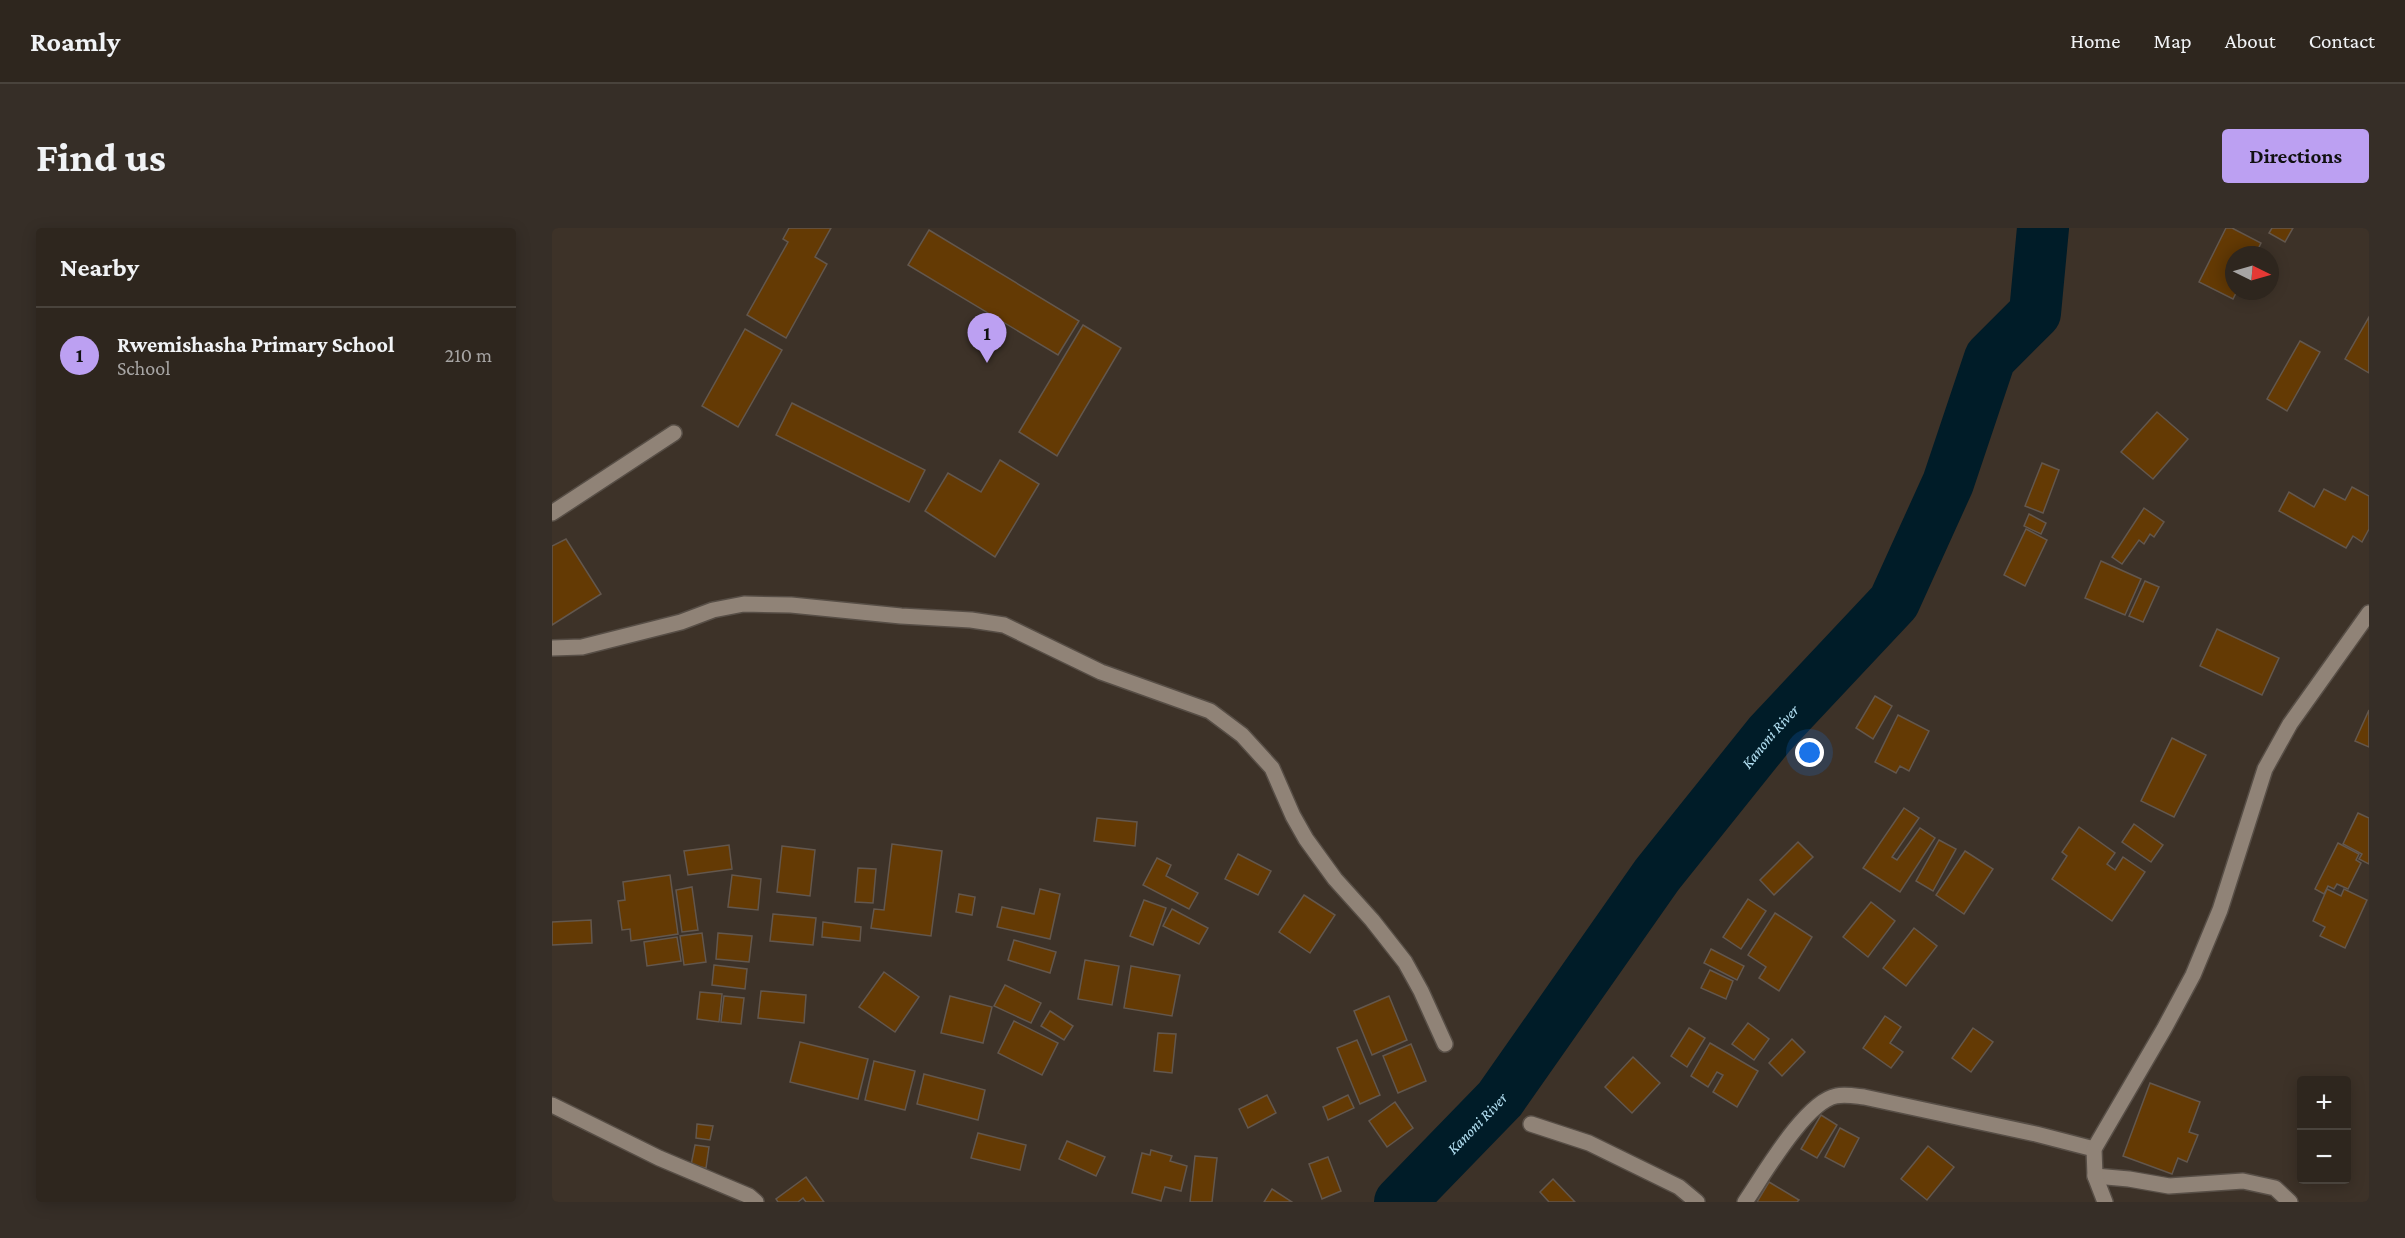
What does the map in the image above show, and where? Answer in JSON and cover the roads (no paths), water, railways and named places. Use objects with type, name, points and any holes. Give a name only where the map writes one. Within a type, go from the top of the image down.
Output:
[{"type":"street","points":[[552,513],[674,434]]},
{"type":"street","points":[[552,648],[582,647],[681,622],[713,610],[744,604],[791,605],[901,616],[971,620],[1004,625],[1101,672],[1210,711],[1242,735],[1272,768],[1306,839],[1335,879],[1372,920],[1405,963],[1422,991],[1446,1044]]},
{"type":"street","points":[[2105,1202],[2095,1176],[2094,1149],[2193,975],[2220,910],[2240,841],[2265,769],[2290,723],[2369,613]]},
{"type":"street","points":[[1745,1202],[1799,1124],[1824,1101],[1835,1096],[1864,1097],[2036,1134],[2094,1149]]},
{"type":"street","points":[[552,1105],[660,1158],[749,1196],[756,1202]]},
{"type":"street","points":[[1532,1124],[1589,1143],[1679,1187],[1697,1202]]},
{"type":"street","points":[[2095,1176],[2169,1186],[2243,1181],[2275,1188],[2290,1202]]},
{"type":"waterway","name":"Kanoni River","points":[[1400,1202],[1500,1099],[1657,875],[1770,734],[1894,602],[1948,483],[1990,358],[2035,313],[2043,228]]},
{"type":"place","name":"Rwemishasha Primary School","points":[[987,363]]}]
